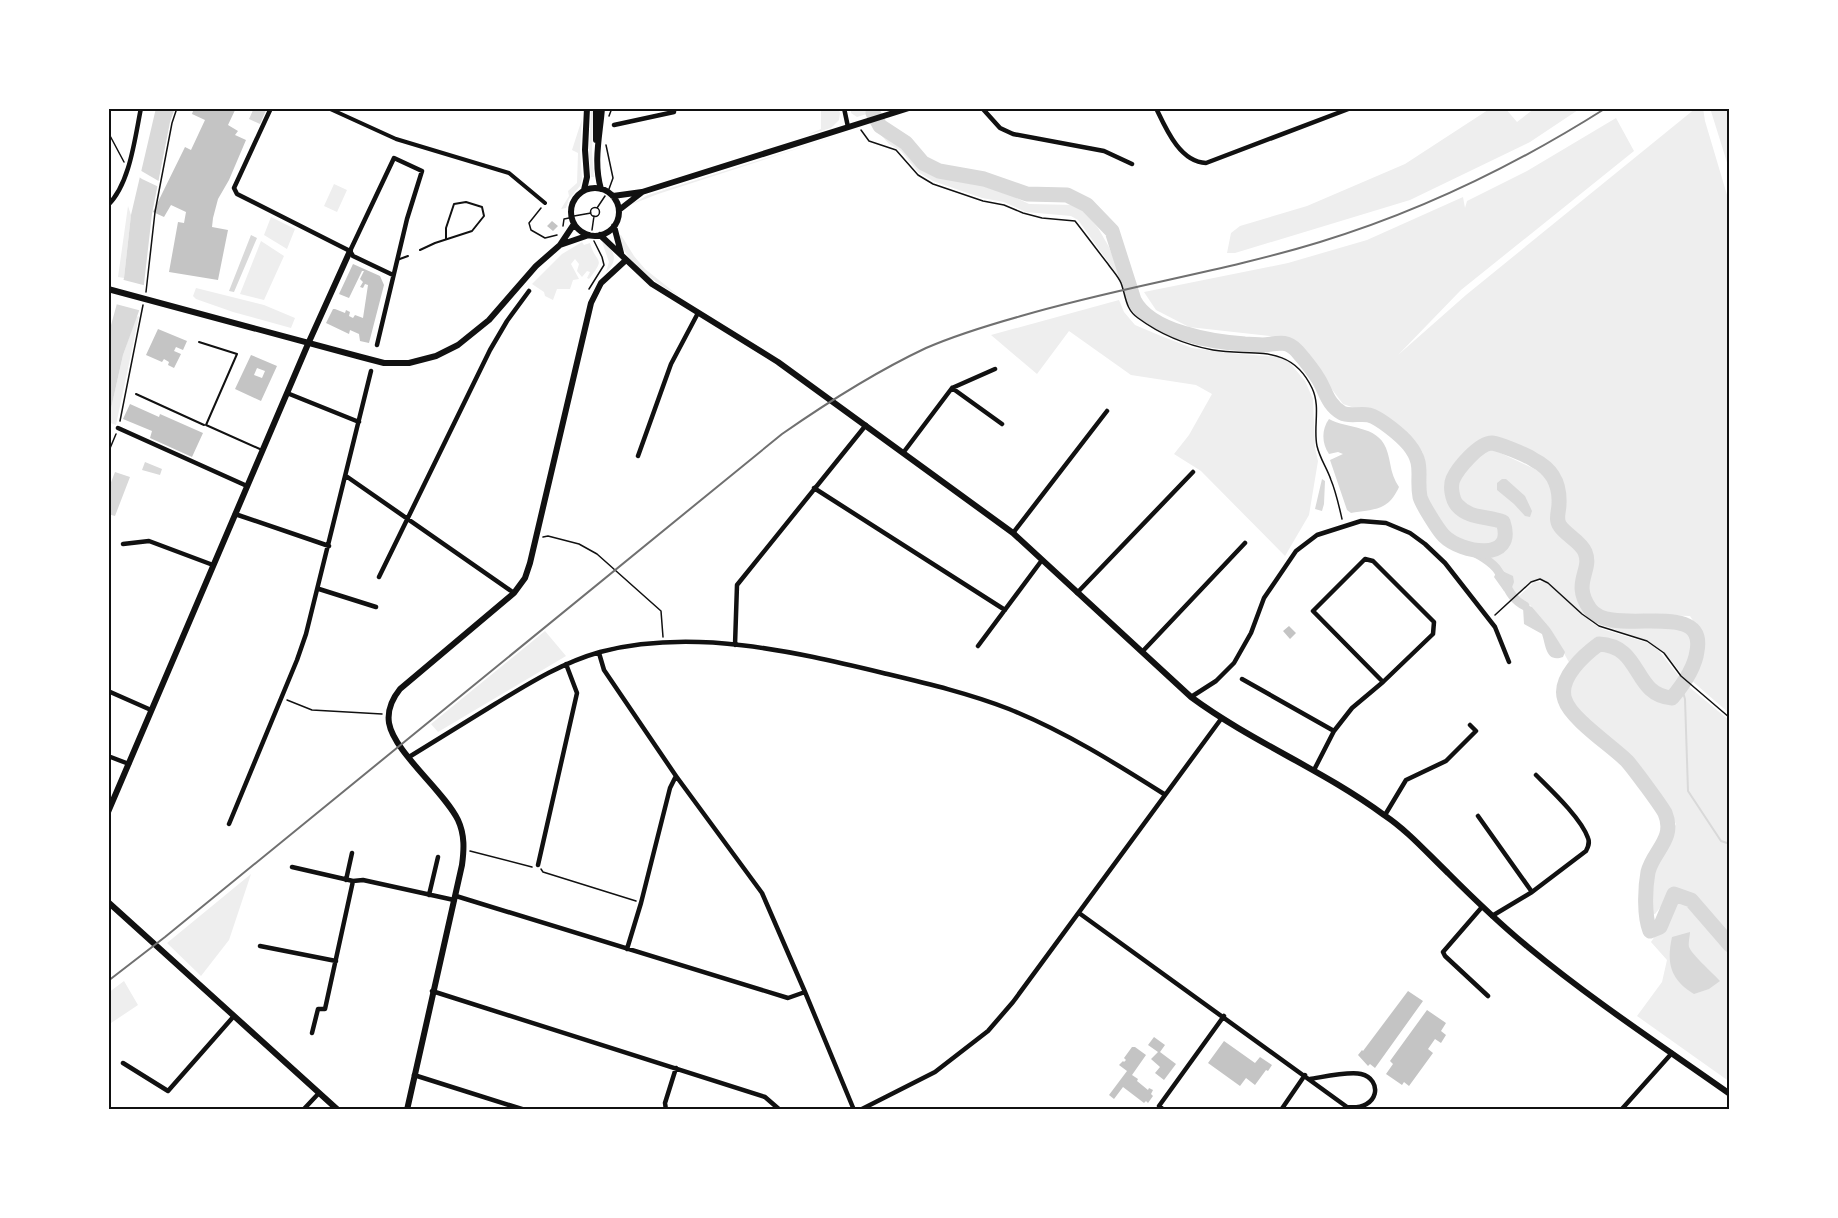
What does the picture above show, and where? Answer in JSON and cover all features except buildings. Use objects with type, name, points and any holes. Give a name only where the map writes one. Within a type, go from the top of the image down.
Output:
[{"type":"street","points":[[108,205],[116,196],[129,167],[141,108]]},
{"type":"street","points":[[271,108],[234,188],[237,194],[393,275]]},
{"type":"street","points":[[328,108],[396,139],[509,172],[545,203]]},
{"type":"street","points":[[584,190],[587,177],[585,150],[587,108]]},
{"type":"street","points":[[596,108],[597,171],[601,189]]},
{"type":"street","points":[[597,158],[602,108]]},
{"type":"street","points":[[614,125],[674,112],[674,108]]},
{"type":"street","points":[[844,108],[848,127]]},
{"type":"street","points":[[586,235],[574,224],[571,216],[571,207],[577,196],[584,190],[601,189],[614,196],[642,192],[909,108]]},
{"type":"street","points":[[982,108],[1000,128],[1013,134],[1104,151],[1132,164]]},
{"type":"street","points":[[1156,108],[1173,141],[1198,163],[1206,163],[1351,108]]},
{"type":"street","points":[[108,813],[308,344],[394,158],[422,171],[407,219],[377,345]]},
{"type":"street","points":[[621,253],[613,229],[619,213],[642,192]]},
{"type":"street","points":[[614,196],[619,213]]},
{"type":"street","points":[[110,290],[308,344],[394,364],[409,363],[436,356],[458,345],[479,330],[536,266],[560,245],[574,224]]},
{"type":"street","points":[[560,245],[571,243],[586,235],[600,235],[613,229]]},
{"type":"street","points":[[600,235],[621,253],[645,280],[778,362],[1013,533],[1191,697],[1221,719],[1314,770],[1385,815],[1482,907],[1558,972],[1730,1094]]},
{"type":"street","points":[[407,1110],[464,849],[463,834],[453,811],[392,733],[389,715],[394,697],[400,689],[514,593],[525,578],[591,303],[601,283],[626,260]]},
{"type":"street","points":[[379,577],[490,350],[507,321],[530,291]]},
{"type":"street","points":[[638,456],[671,364],[698,313]]},
{"type":"street","points":[[903,453],[952,388],[995,369]]},
{"type":"street","points":[[230,824],[300,652],[319,589],[371,371]]},
{"type":"street","points":[[952,388],[1002,424]]},
{"type":"street","points":[[287,393],[358,422]]},
{"type":"street","points":[[1013,533],[1107,411]]},
{"type":"street","points":[[735,645],[737,585],[866,425]]},
{"type":"street","points":[[118,428],[247,486]]},
{"type":"street","points":[[1077,592],[1193,472]]},
{"type":"street","points":[[346,476],[514,593]]},
{"type":"street","points":[[814,488],[1005,610]]},
{"type":"street","points":[[235,514],[329,546]]},
{"type":"street","points":[[1191,697],[1216,681],[1234,663],[1251,633],[1264,598],[1296,551],[1317,535],[1361,521],[1386,523],[1410,533],[1445,563],[1490,620],[1509,662]]},
{"type":"street","points":[[123,544],[149,541],[213,566]]},
{"type":"street","points":[[1142,652],[1245,543]]},
{"type":"street","points":[[978,646],[1042,560]]},
{"type":"street","points":[[1314,770],[1334,732],[1352,708],[1383,682],[1433,634],[1434,622],[1373,561],[1365,560],[1313,611],[1383,682]]},
{"type":"street","points":[[319,589],[376,606]]},
{"type":"street","points":[[409,757],[538,678],[566,664],[599,653],[663,643],[735,645],[813,656],[938,686],[1010,710],[1090,748],[1164,794]]},
{"type":"street","points":[[599,653],[604,670],[676,776],[762,893],[806,992],[854,1110]]},
{"type":"street","points":[[538,865],[577,693],[566,664]]},
{"type":"street","points":[[1242,679],[1334,732]]},
{"type":"street","points":[[108,691],[151,710]]},
{"type":"street","points":[[860,1110],[935,1072],[988,1031],[1013,1002],[1221,719]]},
{"type":"street","points":[[1385,815],[1406,780],[1446,761],[1476,731],[1470,725]]},
{"type":"street","points":[[108,756],[129,764]]},
{"type":"street","points":[[1492,916],[1532,892],[1586,851],[1589,844],[1588,837],[1568,808],[1536,775]]},
{"type":"street","points":[[627,949],[641,903],[669,788],[676,776]]},
{"type":"street","points":[[1478,816],[1532,892]]},
{"type":"street","points":[[346,880],[352,853]]},
{"type":"street","points":[[429,895],[438,857]]},
{"type":"street","points":[[292,867],[346,880],[363,880],[429,895],[455,898],[788,998],[806,992]]},
{"type":"street","points":[[312,1033],[318,1009],[325,1009],[353,881]]},
{"type":"street","points":[[108,902],[338,1110]]},
{"type":"street","points":[[1482,907],[1443,952],[1488,996]]},
{"type":"street","points":[[1079,913],[1224,1016],[1307,1077],[1347,1107],[1359,1108],[1369,1104],[1374,1096],[1374,1085],[1370,1077],[1360,1073],[1307,1077],[1281,1110]]},
{"type":"street","points":[[260,946],[336,962]]},
{"type":"street","points":[[432,992],[765,1097],[780,1110]]},
{"type":"street","points":[[123,1063],[168,1091],[234,1016]]},
{"type":"street","points":[[1164,1110],[1159,1106],[1224,1016]]},
{"type":"street","points":[[1621,1110],[1672,1053]]},
{"type":"street","points":[[666,1110],[665,1103],[676,1068]]},
{"type":"street","points":[[414,1076],[525,1110]]},
{"type":"street","points":[[303,1110],[319,1093]]},
{"type":"lane","points":[[420,250],[472,231],[484,216],[482,207],[466,202],[454,204],[446,228],[446,239]]},
{"type":"lane","points":[[397,260],[408,256]]},
{"type":"lane","points":[[199,342],[237,354],[206,425]]},
{"type":"lane","points":[[136,394],[262,450]]},
{"type":"path","points":[[145,295],[154,213],[177,108]]},
{"type":"path","points":[[607,123],[612,108]]},
{"type":"path","points":[[860,124],[863,135],[869,141],[896,150],[918,175],[933,184],[1042,218],[1075,221],[1121,282],[1126,304],[1136,317],[1160,333],[1188,344],[1216,350],[1270,353],[1293,364],[1312,389],[1318,412],[1317,445],[1322,462],[1331,479],[1344,526]]},
{"type":"path","points":[[108,132],[123,161],[129,167]]},
{"type":"path","points":[[593,222],[594,216],[599,213],[597,208],[613,181],[606,141]]},
{"type":"path","points":[[545,203],[529,223],[531,230],[548,238],[561,232],[564,219]]},
{"type":"path","points":[[591,213],[592,208],[597,208]]},
{"type":"path","points":[[584,214],[591,213]]},
{"type":"path","points":[[591,213],[594,216]]},
{"type":"path","points":[[108,453],[118,428],[143,305]]},
{"type":"path","points":[[536,539],[548,536],[579,544],[597,554],[661,611],[663,643]]},
{"type":"path","points":[[1490,620],[1531,582],[1540,579],[1548,583],[1599,626],[1647,641],[1664,653],[1681,676],[1730,718]]},
{"type":"path","points":[[282,698],[312,710],[389,715]]},
{"type":"path","points":[[464,849],[530,867],[538,865],[543,872],[641,903]]},
{"type":"shaded area","points":[[156,108],[175,108],[170,122],[152,214],[139,311],[123,355],[108,422],[108,336],[124,278],[131,215]]},
{"type":"shaded area","points":[[254,108],[267,108],[260,124],[249,119]]},
{"type":"shaded area","points":[[591,108],[593,108],[594,177],[591,177],[589,156]]},
{"type":"shaded area","points":[[821,108],[838,108],[839,120],[831,128],[807,135],[821,129]]},
{"type":"shaded area","points":[[851,108],[886,108],[857,117],[851,113]]},
{"type":"shaded area","points":[[1491,108],[1505,108],[1517,122],[1535,108],[1581,108],[1530,142],[1410,200],[1235,253],[1227,253],[1231,233],[1240,226],[1307,206],[1405,164]]},
{"type":"shaded area","points":[[1696,108],[1703,108],[1730,205],[1730,714],[1691,680],[1701,654],[1702,641],[1690,616],[1617,616],[1597,610],[1590,603],[1586,592],[1589,554],[1563,522],[1564,496],[1561,481],[1538,459],[1513,445],[1491,439],[1481,441],[1456,467],[1450,481],[1454,508],[1465,518],[1496,526],[1499,533],[1495,545],[1489,547],[1468,544],[1447,532],[1425,499],[1425,461],[1422,451],[1377,411],[1343,404],[1297,343],[1291,339],[1279,337],[1189,327],[1156,310],[1144,292],[1288,263],[1367,240],[1463,197],[1465,208],[1467,201],[1527,171],[1616,118],[1634,151],[1461,290],[1398,355],[1466,295]]},
{"type":"shaded area","points":[[1710,108],[1730,108],[1730,172]]},
{"type":"shaded area","points":[[582,119],[580,149],[582,179],[566,208],[561,209],[569,196],[568,191],[577,183],[578,153],[572,150]]},
{"type":"shaded area","points":[[874,127],[906,149],[920,168],[938,177],[986,183],[1029,204],[1075,205],[1085,212],[1098,228],[1109,247],[1124,284],[1078,220],[1071,216],[1026,212],[1004,202],[982,198],[933,181],[918,172],[901,151],[889,144]]},
{"type":"shaded area","points":[[840,135],[658,194],[630,205],[648,195]]},
{"type":"shaded area","points":[[334,184],[347,190],[337,212],[324,206]]},
{"type":"shaded area","points":[[128,206],[131,215],[124,278],[118,277]]},
{"type":"shaded area","points":[[271,217],[295,229],[287,249],[264,235]]},
{"type":"shaded area","points":[[251,235],[257,238],[234,292],[229,291]]},
{"type":"shaded area","points":[[621,235],[645,269],[679,296],[652,279],[635,264],[622,247],[618,237]]},
{"type":"shaded area","points":[[261,241],[284,256],[264,300],[240,294]]},
{"type":"shaded area","points":[[582,242],[584,245],[590,243],[599,263],[598,267],[589,279],[587,278],[590,272],[587,271],[582,277],[577,271],[579,264],[575,259],[571,264],[579,279],[573,280],[570,289],[557,289],[553,300],[545,296],[544,292],[532,284],[562,254]]},
{"type":"shaded area","points":[[602,242],[613,252],[614,256],[606,272],[609,262]]},
{"type":"shaded area","points":[[196,288],[264,305],[295,318],[291,328],[233,312],[196,299],[193,296]]},
{"type":"shaded area","points":[[1119,300],[1124,312],[1135,325],[1192,348],[1278,357],[1289,362],[1305,381],[1313,399],[1315,448],[1318,461],[1309,515],[1285,556],[1201,471],[1174,454],[1189,435],[1212,394],[1196,385],[1131,375],[1069,331],[1037,374],[991,335]]},
{"type":"shaded area","points":[[139,316],[116,425],[108,422],[123,355],[136,317]]},
{"type":"shaded area","points":[[1329,419],[1369,431],[1382,441],[1399,487],[1385,505],[1351,513],[1347,510],[1330,460],[1343,454],[1338,452],[1329,454],[1324,441],[1324,432]]},
{"type":"shaded area","points":[[1492,449],[1543,473],[1550,483],[1554,502],[1553,523],[1557,531],[1582,559],[1576,593],[1585,612],[1606,624],[1643,626],[1670,623],[1683,628],[1694,641],[1694,650],[1682,674],[1664,652],[1646,640],[1604,626],[1582,613],[1545,580],[1532,581],[1514,597],[1502,570],[1480,555],[1498,553],[1504,548],[1512,532],[1508,523],[1497,515],[1468,510],[1459,501],[1455,487],[1470,464],[1480,455]]},
{"type":"shaded area","points":[[145,462],[162,469],[160,475],[142,470]]},
{"type":"shaded area","points":[[115,472],[130,477],[115,516],[108,514],[108,490]]},
{"type":"shaded area","points":[[1322,479],[1325,481],[1322,511],[1315,509]]},
{"type":"shaded area","points":[[1506,479],[1525,496],[1532,511],[1530,517],[1525,516],[1497,490],[1497,483]]},
{"type":"shaded area","points":[[1498,569],[1513,576],[1514,582],[1511,590],[1504,591],[1494,577]]},
{"type":"shaded area","points":[[1534,582],[1544,582],[1549,585],[1602,629],[1648,643],[1659,651],[1681,679],[1671,695],[1658,690],[1653,685],[1628,650],[1610,641],[1594,642],[1571,666],[1550,628],[1530,605],[1517,601],[1517,598]]},
{"type":"shaded area","points":[[1517,601],[1532,607],[1550,628],[1565,652],[1563,657],[1550,656],[1542,634],[1524,624],[1523,607],[1516,604]]},
{"type":"shaded area","points":[[545,631],[566,656],[438,732],[431,724]]},
{"type":"shaded area","points":[[1598,648],[1621,654],[1643,686],[1658,697],[1676,703],[1688,686],[1730,721],[1730,1082],[1637,1016],[1662,982],[1667,960],[1651,942],[1661,927],[1671,898],[1690,894],[1674,890],[1655,914],[1650,913],[1648,908],[1656,868],[1676,824],[1641,773],[1585,720],[1573,703],[1571,687],[1573,681]]},
{"type":"shaded area","points":[[251,874],[229,940],[201,976],[167,943]]},
{"type":"shaded area","points":[[1690,932],[1691,951],[1720,981],[1709,989],[1694,994],[1675,977],[1670,963],[1672,937]]},
{"type":"shaded area","points":[[124,981],[138,1005],[108,1025],[108,993]]},
{"type":"pier","points":[[138,169],[162,183],[161,188],[136,175]]},
{"type":"pier","points":[[120,279],[147,286],[142,311],[112,303]]},
{"type":"waterway","points":[[873,113],[880,126],[906,143],[923,163],[939,171],[984,179],[1027,194],[1067,195],[1087,205],[1112,231],[1134,300],[1142,311],[1154,320],[1200,338],[1245,344],[1281,343],[1293,347],[1314,372],[1330,402],[1337,410],[1345,414],[1374,417],[1409,445],[1417,458],[1421,500],[1441,533],[1452,542],[1462,547],[1485,551],[1495,549],[1502,544],[1505,535],[1503,522],[1467,513],[1457,505],[1454,499],[1453,479],[1475,451],[1492,443],[1526,455],[1546,468],[1554,478],[1558,490],[1557,518],[1559,523],[1585,552],[1587,559],[1582,591],[1590,609],[1601,617],[1617,621],[1673,622],[1687,626],[1696,635],[1697,651],[1694,663],[1672,698],[1659,695],[1650,689],[1623,653],[1613,647],[1599,644],[1573,668],[1568,676],[1564,692],[1565,700],[1575,715],[1627,761],[1665,813],[1668,822],[1666,838],[1651,865],[1647,879],[1646,910],[1650,931],[1660,927],[1674,894],[1691,900],[1730,945]]},
{"type":"waterway","points":[[1462,547],[1493,565],[1511,594],[1525,606]]},
{"type":"waterway","points":[[1681,686],[1685,699],[1688,791],[1721,841],[1730,844]]},
{"type":"railway","points":[[108,981],[782,434],[870,377],[926,348],[997,323],[1095,296],[1283,253],[1358,230],[1468,185],[1538,149],[1606,108]]}]
